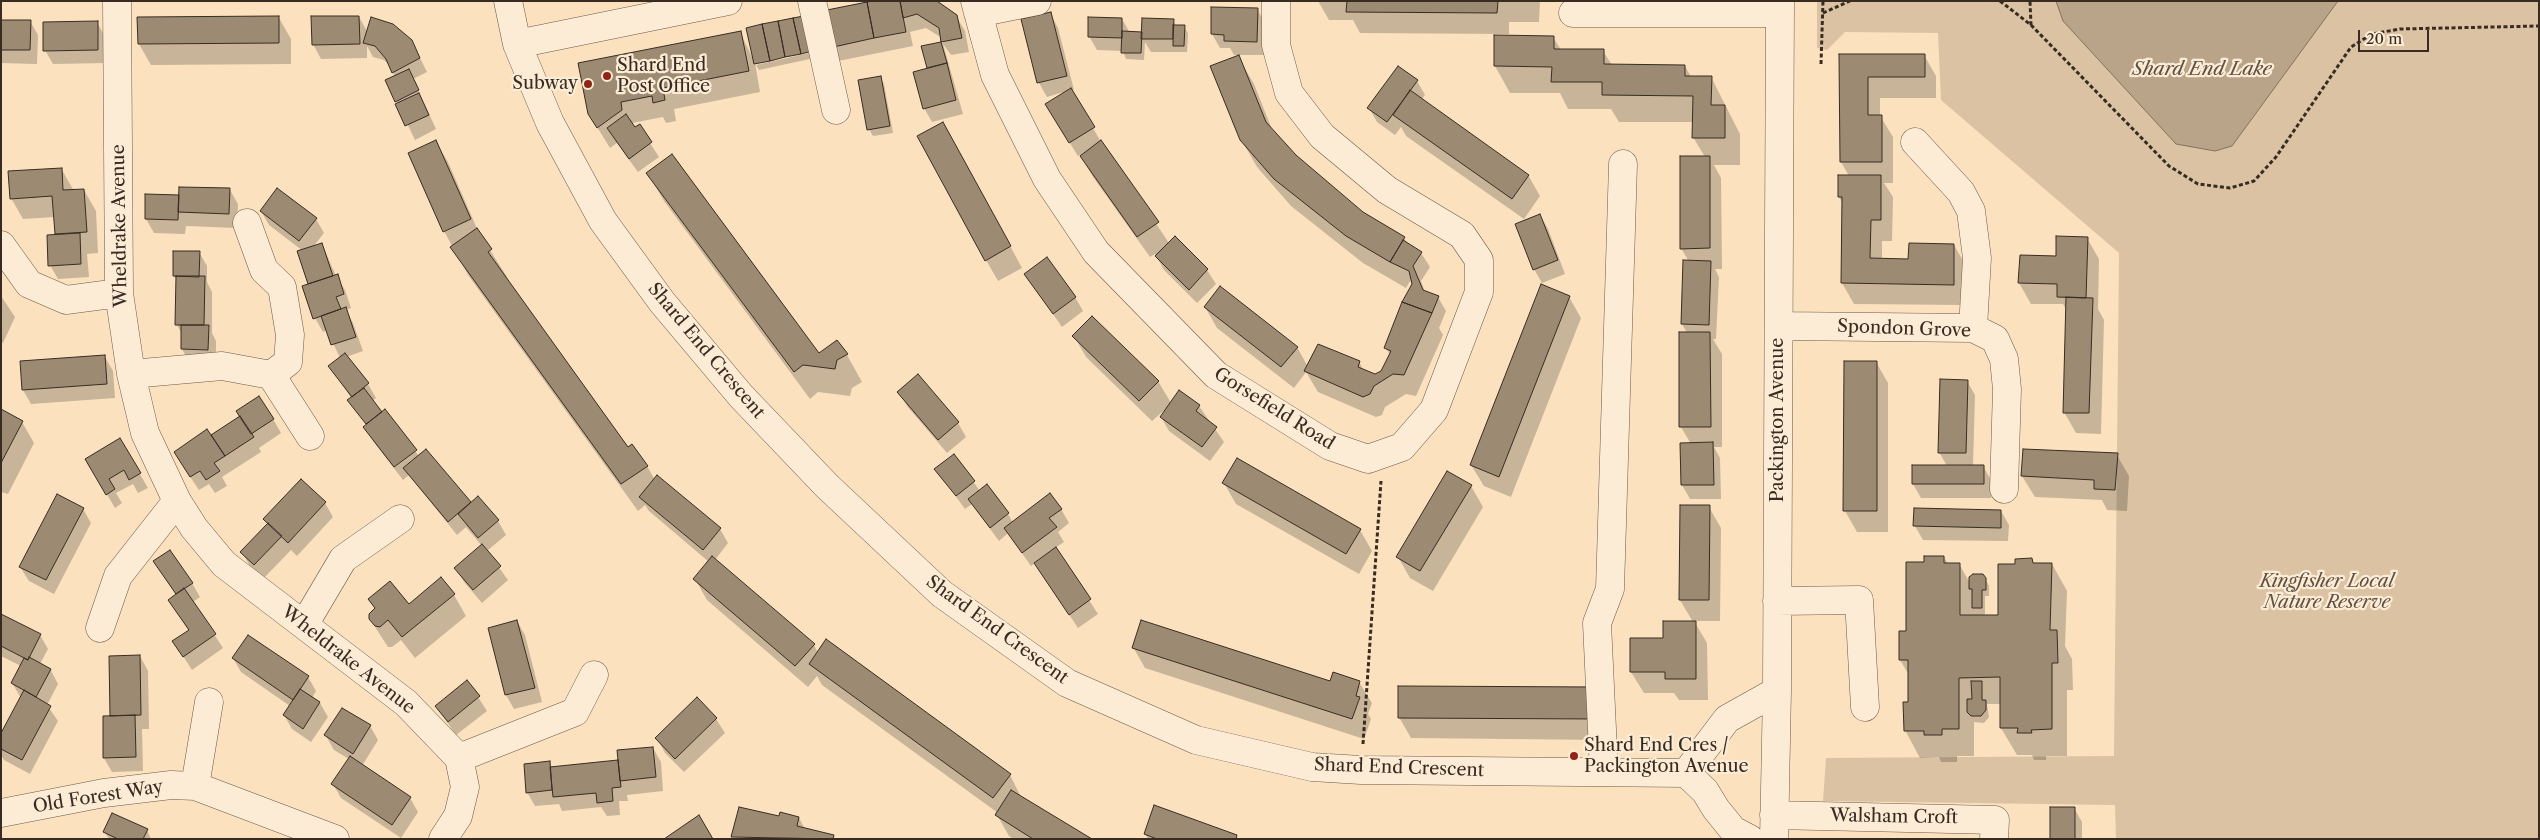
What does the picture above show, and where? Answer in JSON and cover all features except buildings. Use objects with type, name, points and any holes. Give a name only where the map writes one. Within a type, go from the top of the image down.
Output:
[{"type":"street","name":"Wheldrake Avenue","points":[[117,1],[119,293],[131,374],[145,433],[177,501],[194,528],[224,564],[406,703],[459,758]]},
{"type":"street","name":"Shard End Crescent","points":[[508,1],[517,44],[550,123],[603,221],[662,302],[741,396],[827,486],[942,594],[1067,683],[1196,740],[1312,767],[1361,770],[1686,773]]},
{"type":"street","points":[[517,44],[728,1]]},
{"type":"street","points":[[812,1],[836,110]]},
{"type":"street","points":[[976,7],[1037,1]]},
{"type":"street","name":"Gorsefield Road","points":[[976,7],[995,75],[1047,179],[1096,252],[1216,375],[1330,446],[1368,459],[1402,447],[1434,410],[1479,292],[1479,260],[1462,234],[1388,190],[1322,136],[1289,93],[1276,45],[1276,1]]},
{"type":"street","points":[[1572,13],[1780,7]]},
{"type":"street","name":"Packington Avenue","points":[[1774,827],[1777,691],[1780,7]]},
{"type":"street","points":[[1915,142],[1961,192],[1971,211],[1977,258],[1973,328]]},
{"type":"street","points":[[1604,772],[1597,623],[1610,589],[1622,164]]},
{"type":"street","points":[[247,223],[264,270],[282,287],[290,335],[288,362],[271,375]]},
{"type":"street","points":[[1,245],[29,284],[66,300],[119,293]]},
{"type":"street","name":"Spondon Grove","points":[[1778,326],[1973,328],[1995,340],[2004,359],[2007,389],[2004,489]]},
{"type":"street","points":[[131,374],[222,366],[271,375],[310,436]]},
{"type":"street","points":[[100,628],[118,576],[177,501]]},
{"type":"street","points":[[304,625],[343,559],[400,519]]},
{"type":"street","points":[[1777,600],[1860,600],[1865,707]]},
{"type":"street","points":[[443,839],[458,816],[465,787],[459,758],[575,712],[594,675]]},
{"type":"street","points":[[1750,839],[1733,830],[1716,809],[1705,791],[1686,773],[1728,719],[1777,691]]},
{"type":"street","points":[[195,786],[209,702]]},
{"type":"street","name":"Old Forest Way","points":[[1,813],[104,793],[171,785],[195,786],[335,839]]},
{"type":"street","name":"Walsham Croft","points":[[1774,827],[1995,820],[1994,839]]},
{"type":"path","points":[[1822,64],[1823,1]]},
{"type":"path","points":[[1823,13],[1850,1]]},
{"type":"path","points":[[2000,1],[2031,25],[2169,166],[2198,184],[2230,188],[2254,180],[2276,157],[2351,47],[2372,34],[2400,29],[2539,26]]},
{"type":"path","points":[[2030,1],[2031,25]]},
{"type":"path","points":[[1361,770],[1382,467],[1378,456]]},
{"type":"green space","name":"Kingfisher Local Nature Reserve","points":[[1817,1],[2539,1],[2539,839],[2116,839],[2115,805],[1823,801],[1826,758],[2114,756],[2119,253],[1941,100],[1938,33],[1845,32],[1827,50],[1817,48]]},
{"type":"water","name":"Shard End Lake","points":[[2056,1],[2338,1],[2232,146],[2215,151],[2176,144],[2063,21]]},
{"type":"place","name":"Shard End Post Office","points":[[607,76]]},
{"type":"place","name":"Subway","points":[[588,84]]},
{"type":"place","name":"Shard End Cres / Packington Avenue","points":[[1574,756]]}]
